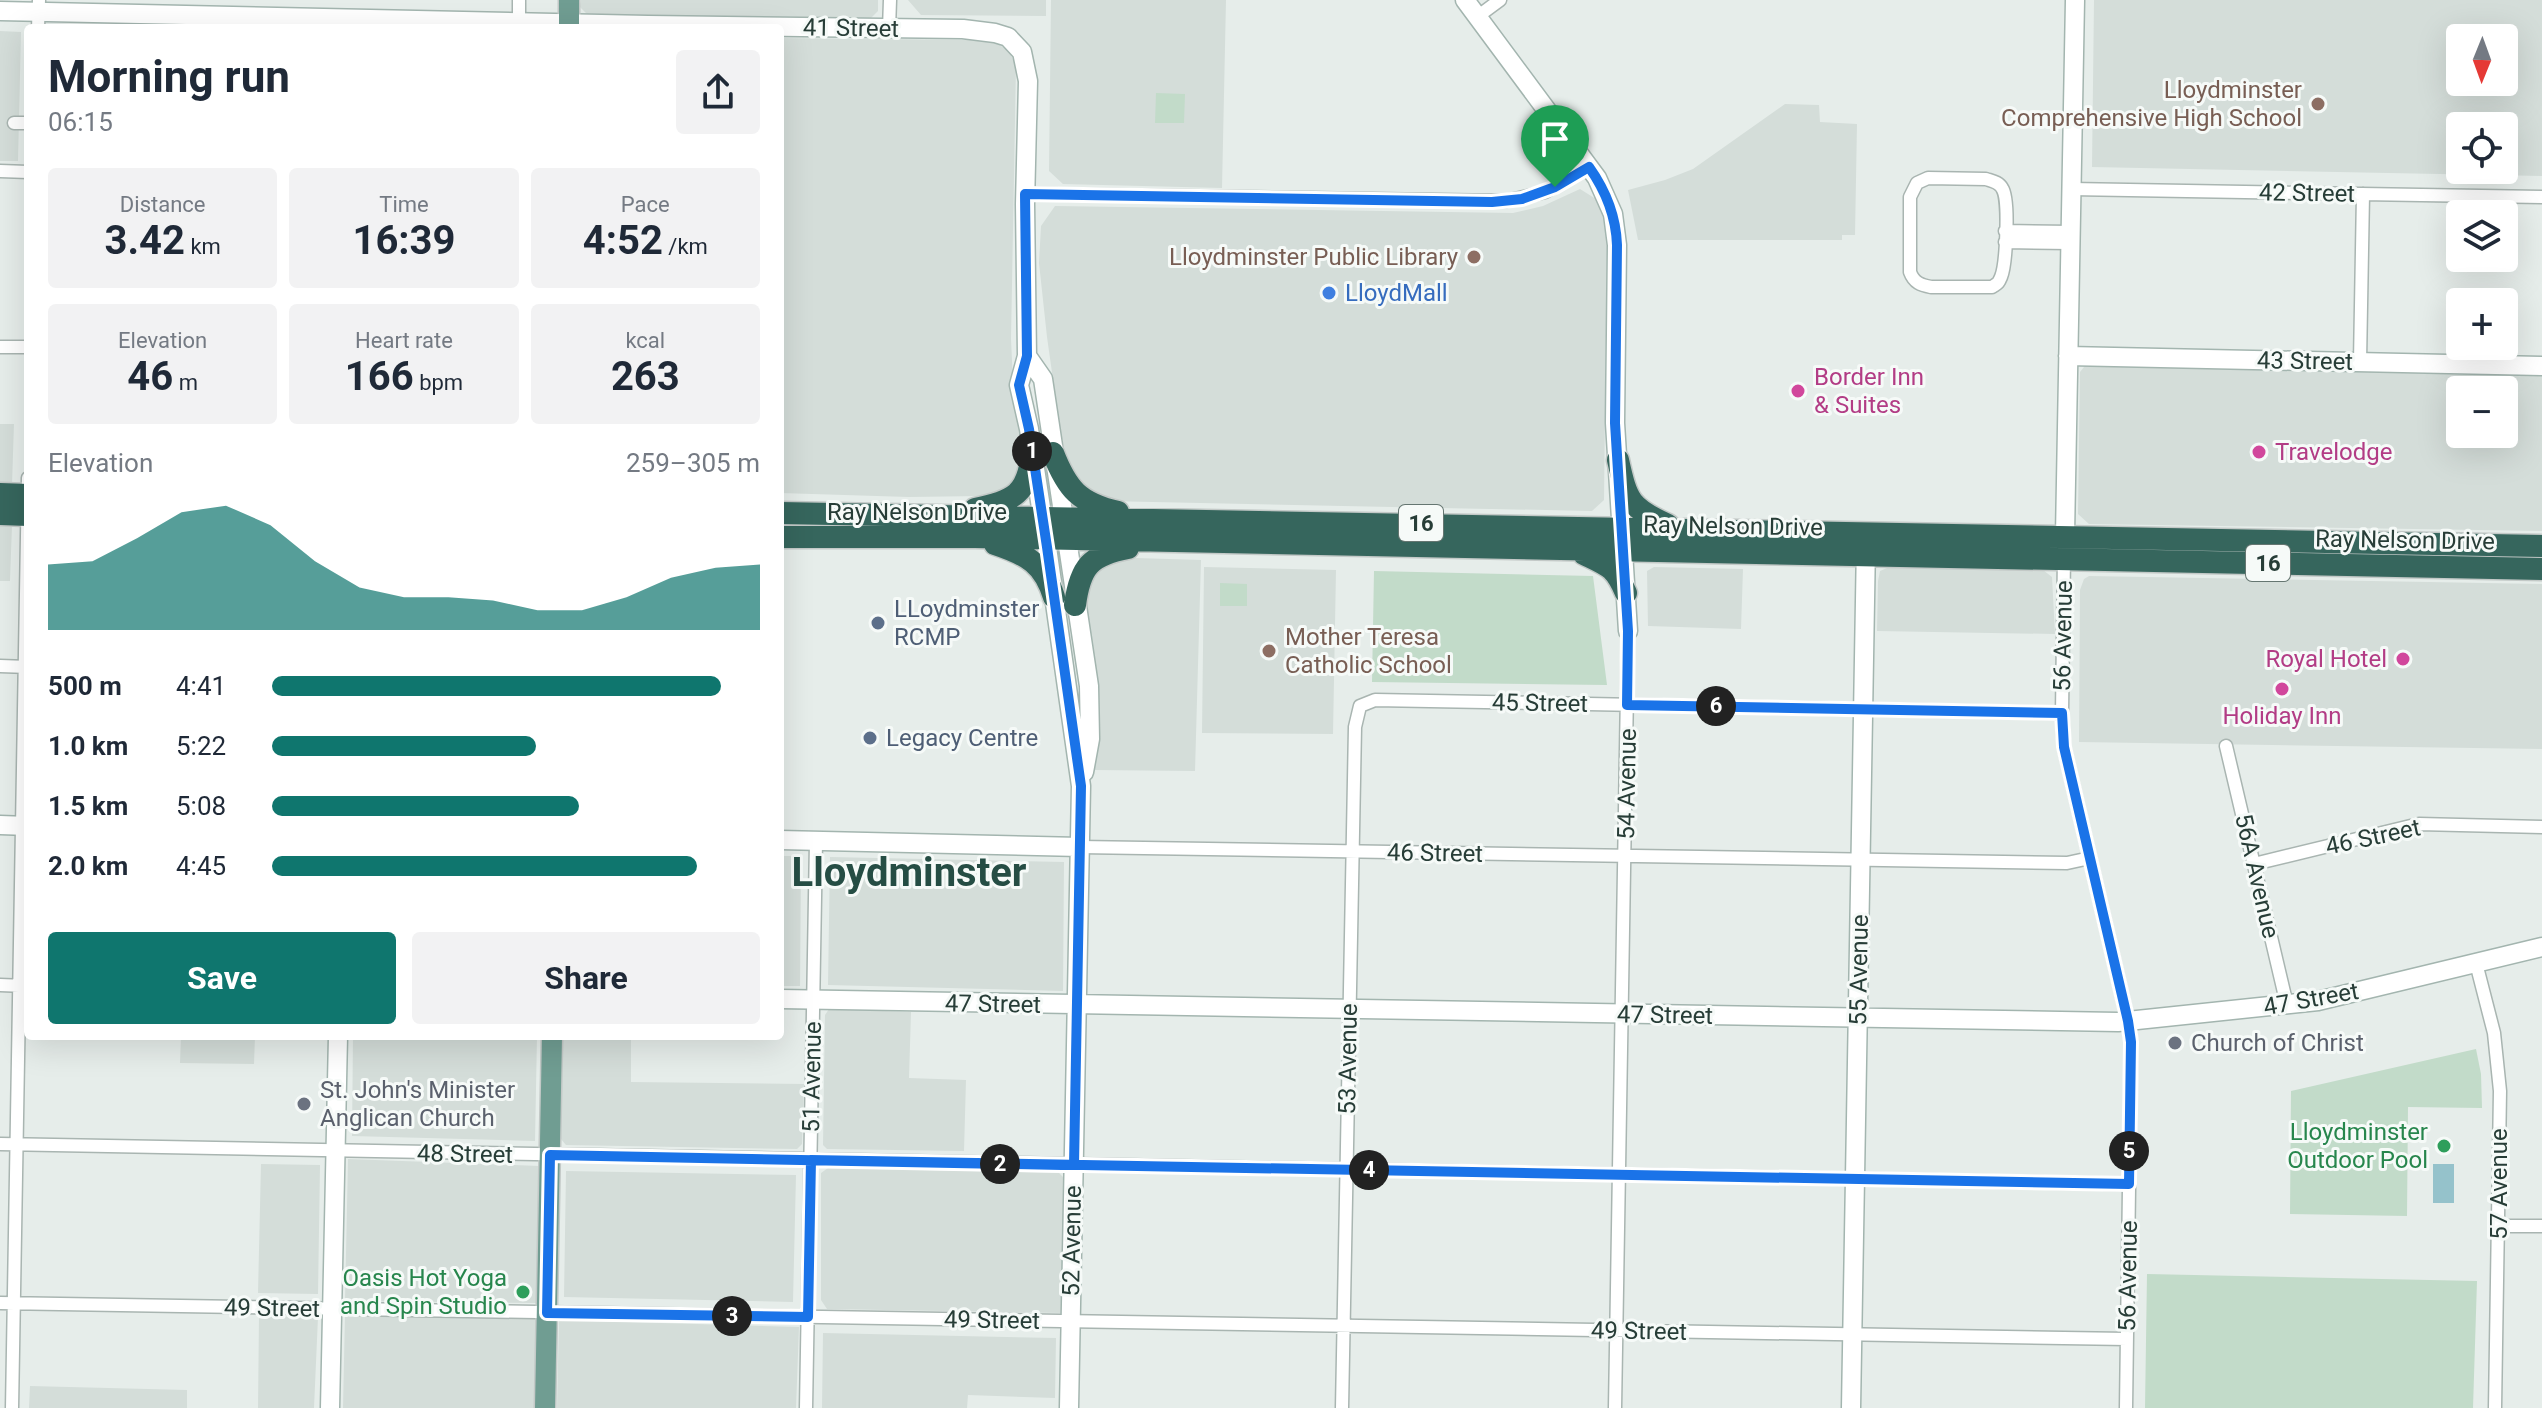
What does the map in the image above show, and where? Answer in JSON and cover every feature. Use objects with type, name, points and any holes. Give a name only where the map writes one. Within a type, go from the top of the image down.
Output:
[{"type":"highway","points":[[947,515],[987,506],[1019,493],[1043,453],[1081,498],[1102,509],[1147,519]]},
{"type":"highway","points":[[1618,460],[1624,487],[1634,506],[1645,515],[1677,529]]},
{"type":"highway","points":[[0,494],[24,495]]},
{"type":"highway","points":[[1219,520],[1241,513],[1246,508]]},
{"type":"highway","name":"Ray Nelson Drive","points":[[784,513],[947,515],[1161,542],[1576,551],[2065,535],[2542,546]]},
{"type":"highway","points":[[0,514],[24,515]]},
{"type":"highway","name":"Ray Nelson Drive","points":[[784,537],[975,537],[1147,519],[1219,520],[1677,529],[2064,559],[2542,569]]},
{"type":"highway","points":[[975,537],[1020,553],[1041,568],[1065,601],[1092,561],[1117,550],[1161,542]]},
{"type":"highway","points":[[1576,551],[1619,575],[1626,593]]},
{"type":"main road","points":[[569,0],[569,24]]},
{"type":"main road","points":[[545,1408],[552,1040]]},
{"type":"street","points":[[519,0],[519,21]]},
{"type":"street","points":[[889,29],[890,0]]},
{"type":"street","points":[[1025,194],[1506,201],[1545,192],[1589,167],[1465,0]]},
{"type":"street","points":[[1477,17],[1500,0]]},
{"type":"street","name":"56 Avenue","points":[[2075,0],[2062,713],[2064,747],[2131,1042],[2126,1408]]},
{"type":"street","name":"41 Street","points":[[0,11],[357,15],[556,24]]},
{"type":"street","name":"41 Street","points":[[784,28],[963,29],[1008,37],[1022,52]]},
{"type":"street","name":"52 Avenue","points":[[1022,52],[1028,81],[1025,194],[1027,356],[1019,385],[1043,453],[1065,601],[1081,786],[1069,1408]]},
{"type":"street","points":[[14,123],[24,123]]},
{"type":"street","name":"54 Avenue","points":[[1589,167],[1608,199],[1617,233],[1615,396],[1628,631],[1615,1408]]},
{"type":"street","points":[[0,171],[24,172]]},
{"type":"street","points":[[1928,178],[1995,181],[2005,193],[2005,236],[2001,277],[1992,287],[1931,287],[1916,282],[1910,272],[1912,189],[1928,178]]},
{"type":"street","name":"42 Street","points":[[2071,189],[2542,197]]},
{"type":"street","points":[[2360,362],[2363,194]]},
{"type":"street","points":[[2005,236],[2070,237]]},
{"type":"street","points":[[0,347],[24,347]]},
{"type":"street","name":"43 Street","points":[[2068,356],[2542,366]]},
{"type":"street","name":"55 Avenue","points":[[1851,1408],[1866,543]]},
{"type":"street","points":[[0,666],[24,666]]},
{"type":"street","name":"45 Street","points":[[1358,710],[1364,703],[1375,700],[2062,713]]},
{"type":"street","name":"53 Avenue","points":[[1342,1408],[1352,851],[1358,710]]},
{"type":"street","name":"56A Avenue","points":[[2226,746],[2287,1005]]},
{"type":"street","name":"46 Street","points":[[2254,864],[2419,824],[2542,827]]},
{"type":"street","points":[[0,825],[24,826]]},
{"type":"street","name":"46 Street","points":[[784,840],[2067,863],[2090,858]]},
{"type":"street","name":"51 Avenue","points":[[806,1408],[816,841]]},
{"type":"street","name":"47 Street","points":[[784,999],[2128,1021],[2318,1001],[2542,947]]},
{"type":"street","name":"57 Avenue","points":[[2476,963],[2494,1033],[2500,1091],[2495,1408]]},
{"type":"street","points":[[0,985],[24,986],[17,1144],[12,1408]]},
{"type":"street","points":[[330,1408],[338,1040]]},
{"type":"street","name":"48 Street","points":[[0,1144],[2129,1184]]},
{"type":"street","points":[[2499,1226],[2542,1226]]},
{"type":"street","name":"49 Street","points":[[0,1303],[2127,1339]]},
{"type":"shaded area","points":[[581,0],[878,0],[878,11],[870,19],[589,16],[580,7]]},
{"type":"shaded area","points":[[908,0],[1046,0],[1046,16],[921,15]]},
{"type":"shaded area","points":[[1051,0],[1226,0],[1222,188],[1063,184],[1049,171]]},
{"type":"shaded area","name":"Lloydminster Comprehensive High School","points":[[2094,0],[2542,0],[2542,176],[2518,176],[2518,112],[2446,112],[2446,174],[2092,167]]},
{"type":"shaded area","points":[[0,31],[21,32],[18,161],[0,161]]},
{"type":"shaded area","points":[[784,38],[995,42],[1009,51],[1016,66],[1011,339],[1013,383],[1025,457],[1019,483],[998,494],[909,497],[784,493]]},
{"type":"shaded area","points":[[1785,104],[1819,105],[1820,122],[1857,124],[1855,235],[1842,235],[1842,240],[1638,240],[1628,190],[1693,169]]},
{"type":"shaded area","points":[[1580,189],[1596,199],[1605,219],[1607,240],[1604,500],[1592,511],[1105,501],[1080,486],[1070,474],[1060,429],[1039,263],[1041,226],[1055,206],[1513,213],[1543,206]]},
{"type":"shaded area","points":[[2088,362],[2542,371],[2542,531],[2089,524],[2078,514],[2080,372]]},
{"type":"shaded area","points":[[0,424],[14,424],[12,484],[0,484]]},
{"type":"shaded area","points":[[0,525],[12,525],[10,581],[0,581]]},
{"type":"shaded area","points":[[1136,558],[1201,560],[1195,771],[1094,770],[1096,719],[1085,593],[1087,580],[1103,564]]},
{"type":"shaded area","name":"Mother Teresa Catholic School","points":[[1204,567],[1336,570],[1333,734],[1202,733]]},
{"type":"shaded area","points":[[1654,567],[1743,569],[1741,629],[1648,626],[1647,571]]},
{"type":"shaded area","points":[[1887,568],[2043,570],[2052,577],[2055,634],[1877,631],[1878,581],[1880,571]]},
{"type":"shaded area","points":[[2089,576],[2542,584],[2542,749],[2079,742],[2080,590],[2084,579]]},
{"type":"shaded area","points":[[784,856],[801,856],[800,986],[784,986]]},
{"type":"shaded area","points":[[830,857],[1064,862],[1063,991],[828,985]]},
{"type":"shaded area","points":[[829,1009],[911,1012],[909,1078],[966,1080],[964,1151],[827,1149],[823,1145],[825,1015]]},
{"type":"shaded area","points":[[181,1040],[255,1040],[254,1064],[180,1063]]},
{"type":"shaded area","points":[[353,1040],[537,1040],[535,1141],[352,1136]]},
{"type":"shaded area","points":[[563,1040],[631,1040],[631,1082],[804,1084],[802,1144],[797,1149],[566,1145],[561,1139]]},
{"type":"shaded area","points":[[348,1159],[539,1166],[537,1303],[345,1301]]},
{"type":"shaded area","points":[[261,1164],[320,1165],[318,1294],[258,1293]]},
{"type":"shaded area","points":[[828,1168],[1059,1173],[1065,1179],[1063,1313],[827,1309],[821,1300],[821,1173]]},
{"type":"shaded area","points":[[566,1171],[796,1175],[793,1302],[564,1297]]},
{"type":"shaded area","points":[[345,1314],[536,1319],[534,1408],[343,1408]]},
{"type":"shaded area","points":[[259,1316],[318,1317],[314,1408],[258,1408]]},
{"type":"shaded area","points":[[559,1320],[799,1327],[796,1408],[557,1408]]},
{"type":"shaded area","points":[[823,1333],[1056,1338],[1055,1398],[968,1395],[967,1408],[822,1408]]},
{"type":"shaded area","points":[[30,1386],[187,1390],[187,1408],[29,1408]]},
{"type":"green space","points":[[1156,93],[1185,94],[1184,123],[1155,123]]},
{"type":"green space","points":[[1374,571],[1593,576],[1607,685],[1372,682]]},
{"type":"green space","points":[[1220,583],[1247,584],[1247,606],[1220,606]]},
{"type":"green space","points":[[2476,1049],[2481,1074],[2482,1108],[2408,1107],[2407,1216],[2290,1214],[2291,1091]]},
{"type":"green space","points":[[2147,1274],[2477,1281],[2473,1408],[2145,1408]]},
{"type":"water","points":[[2433,1164],[2454,1164],[2454,1203],[2433,1203]]},
{"type":"place","name":"Lloydminster Comprehensive High School","points":[[2318,104]]},
{"type":"place","name":"Lloydminster Public Library","points":[[1474,257]]},
{"type":"place","name":"LloydMall","points":[[1329,293]]},
{"type":"place","name":"Border Inn & Suites","points":[[1798,391]]},
{"type":"place","name":"Travelodge","points":[[2259,452]]},
{"type":"place","name":"LLoydminster RCMP","points":[[878,623]]},
{"type":"place","name":"Mother Teresa Catholic School","points":[[1269,651]]},
{"type":"place","name":"Royal Hotel","points":[[2403,659]]},
{"type":"place","name":"Holiday Inn","points":[[2282,689]]},
{"type":"place","name":"Legacy Centre","points":[[870,738]]},
{"type":"place","name":"Church of Christ","points":[[2175,1043]]},
{"type":"place","name":"St. John's Minister Anglican Church","points":[[304,1104]]},
{"type":"place","name":"Lloydminster Outdoor Pool","points":[[2444,1146]]},
{"type":"place","name":"Oasis Hot Yoga and Spin Studio","points":[[523,1292]]},
{"type":"district","name":"Lloydminster","points":[[909,872]]},
{"type":"route","points":[[1589,167],[1604,190],[1615,219],[1615,423],[1628,631],[1627,705],[2062,713],[2064,747],[2131,1042],[2129,1184],[1064,1165],[811,1160],[808,1317],[547,1313],[550,1155],[1074,1165],[1081,786],[1029,429],[1019,385],[1027,356],[1025,194],[1492,202],[1522,199],[1555,187],[1589,167]]}]
